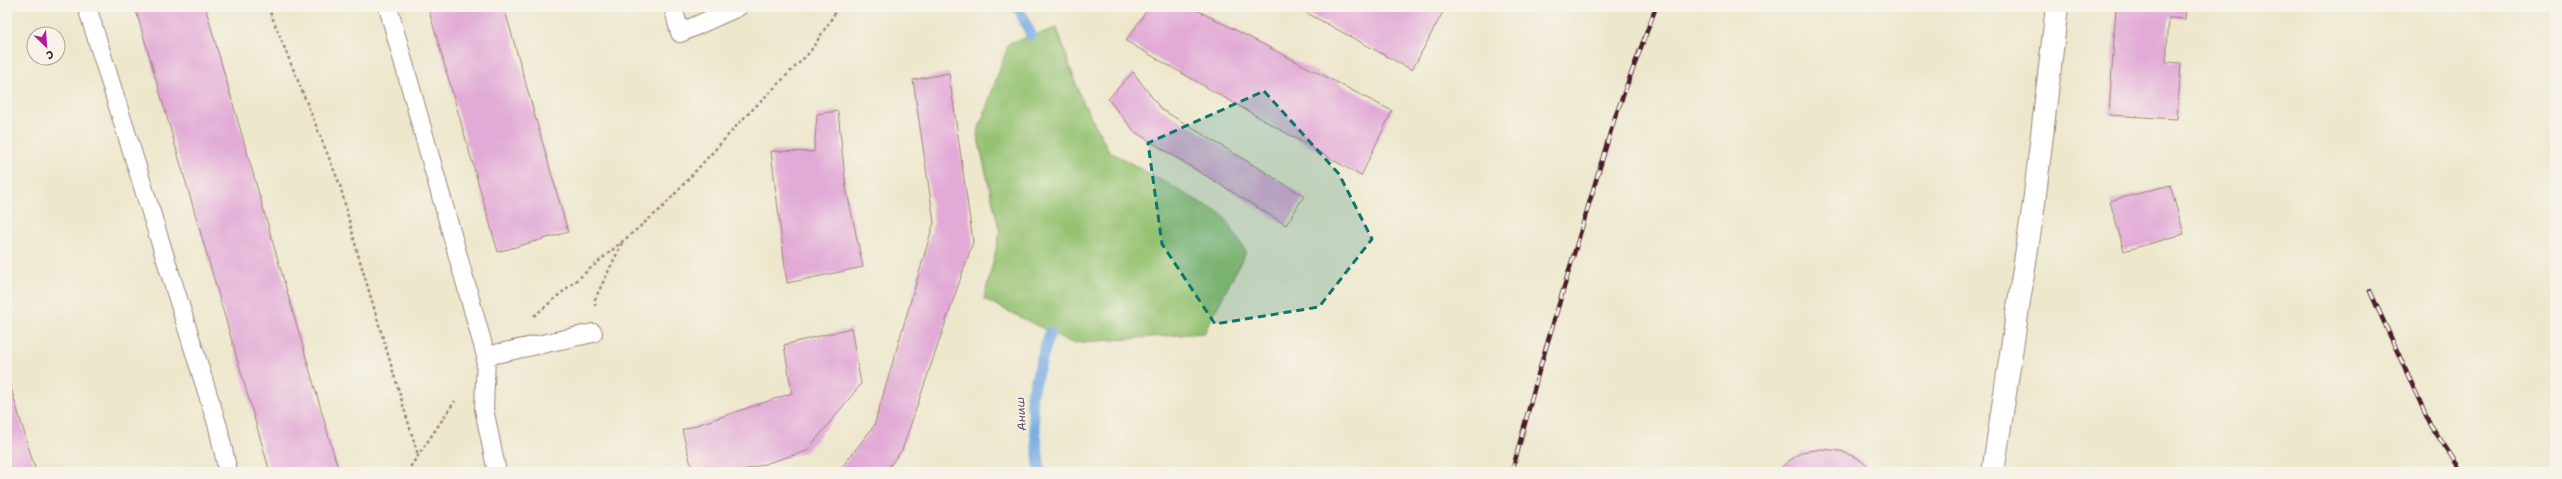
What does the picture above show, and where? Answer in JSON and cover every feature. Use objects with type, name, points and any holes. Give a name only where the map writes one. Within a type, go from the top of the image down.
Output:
[{"type":"street","points":[[1993,472],[2034,203],[2057,7]]},
{"type":"lane","points":[[87,7],[218,427],[228,472]]},
{"type":"lane","points":[[388,7],[486,356],[484,409],[497,472]]},
{"type":"lane","points":[[673,7],[680,33],[738,7]]},
{"type":"lane","points":[[486,356],[593,332]]},
{"type":"path","points":[[268,7],[340,186],[357,251],[418,456]]},
{"type":"path","points":[[533,317],[662,208],[741,121],[810,52],[839,7]]},
{"type":"path","points":[[593,332],[595,299],[623,240]]},
{"type":"path","points":[[407,472],[456,400]]},
{"type":"highlighted area","points":[[1264,91],[1339,174],[1372,239],[1319,307],[1215,324],[1162,244],[1148,143]]},
{"type":"green space","points":[[1057,28],[1080,96],[1109,151],[1223,215],[1246,252],[1204,333],[1072,343],[984,299],[1000,233],[977,134],[1009,43]]},
{"type":"building","points":[[135,7],[215,7],[206,10],[339,472],[270,472]]},
{"type":"building","points":[[428,7],[504,7],[568,232],[498,252]]},
{"type":"building","points":[[1149,7],[1191,7],[1392,111],[1361,176],[1126,41]]},
{"type":"building","points":[[1296,7],[1433,7],[1443,12],[1412,70]]},
{"type":"building","points":[[2116,7],[2186,7],[2185,19],[2169,18],[2166,62],[2181,63],[2177,119],[2109,115]]},
{"type":"building","points":[[1133,72],[1161,109],[1304,196],[1286,225],[1135,132],[1108,99]]},
{"type":"building","points":[[949,73],[973,242],[902,450],[885,472],[838,472],[874,426],[934,222],[913,80]]},
{"type":"building","points":[[838,111],[846,188],[863,267],[787,283],[771,151],[814,152],[817,114]]},
{"type":"building","points":[[2170,185],[2184,234],[2124,251],[2110,201]]},
{"type":"building","points":[[851,328],[861,384],[807,451],[738,472],[693,472],[682,430],[792,393],[784,345]]},
{"type":"building","points":[[7,375],[36,472],[7,472]]},
{"type":"building","points":[[1822,449],[1841,451],[1859,459],[1874,472],[1777,472],[1786,463],[1802,452]]},
{"type":"waterway","name":"Аниш","points":[[1018,7],[1031,35]]},
{"type":"waterway","name":"Аниш","points":[[1040,472],[1031,396],[1050,332]]},
{"type":"railway","points":[[1512,472],[1539,371],[1614,120],[1656,7]]},
{"type":"railway","points":[[2370,291],[2430,424],[2462,472]]}]
